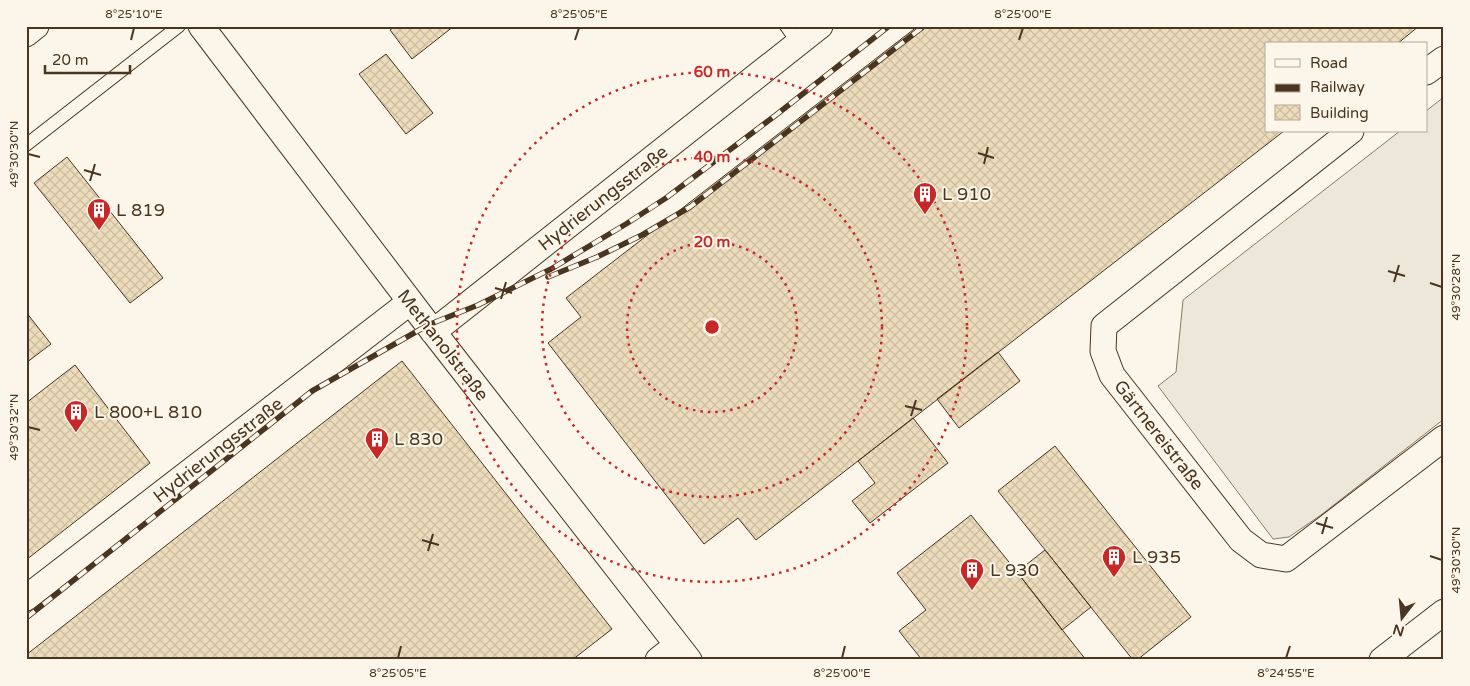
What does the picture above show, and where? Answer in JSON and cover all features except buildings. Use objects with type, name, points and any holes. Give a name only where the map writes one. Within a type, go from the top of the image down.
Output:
[{"type":"street","points":[[26,34],[36,26]]},
{"type":"street","name":"Methanolstraße","points":[[201,26],[675,655]]},
{"type":"street","name":"Hydrierungsstraße","points":[[433,332],[792,35],[820,26]]},
{"type":"street","points":[[1428,71],[1444,59]]},
{"type":"street","name":"Gärtnereistraße","points":[[1350,132],[1104,326],[1103,351],[1112,375],[1240,540],[1261,555],[1286,559],[1444,438]]},
{"type":"street","name":"Hydrierungsstraße","points":[[26,598],[410,302]]},
{"type":"street","points":[[1382,660],[1444,612]]},
{"type":"lane","points":[[26,145],[179,26]]},
{"type":"shaded area","points":[[1444,97],[1444,419],[1321,515],[1289,537],[1273,539],[1158,386],[1176,372],[1183,300],[1399,132],[1428,132],[1428,109]]},
{"type":"railway","points":[[26,618],[312,391],[428,325],[478,305],[551,269],[626,224],[666,198],[889,26]]},
{"type":"railway","points":[[548,277],[597,257],[642,235],[690,207],[924,26]]},
{"type":"place","name":"L 910","points":[[925,215]]},
{"type":"place","name":"L 819","points":[[99,231]]},
{"type":"place","name":"L 800+L 810","points":[[76,433]]},
{"type":"place","name":"L 830","points":[[377,460]]},
{"type":"place","name":"L 935","points":[[1114,578]]},
{"type":"place","name":"L 930","points":[[972,591]]}]
